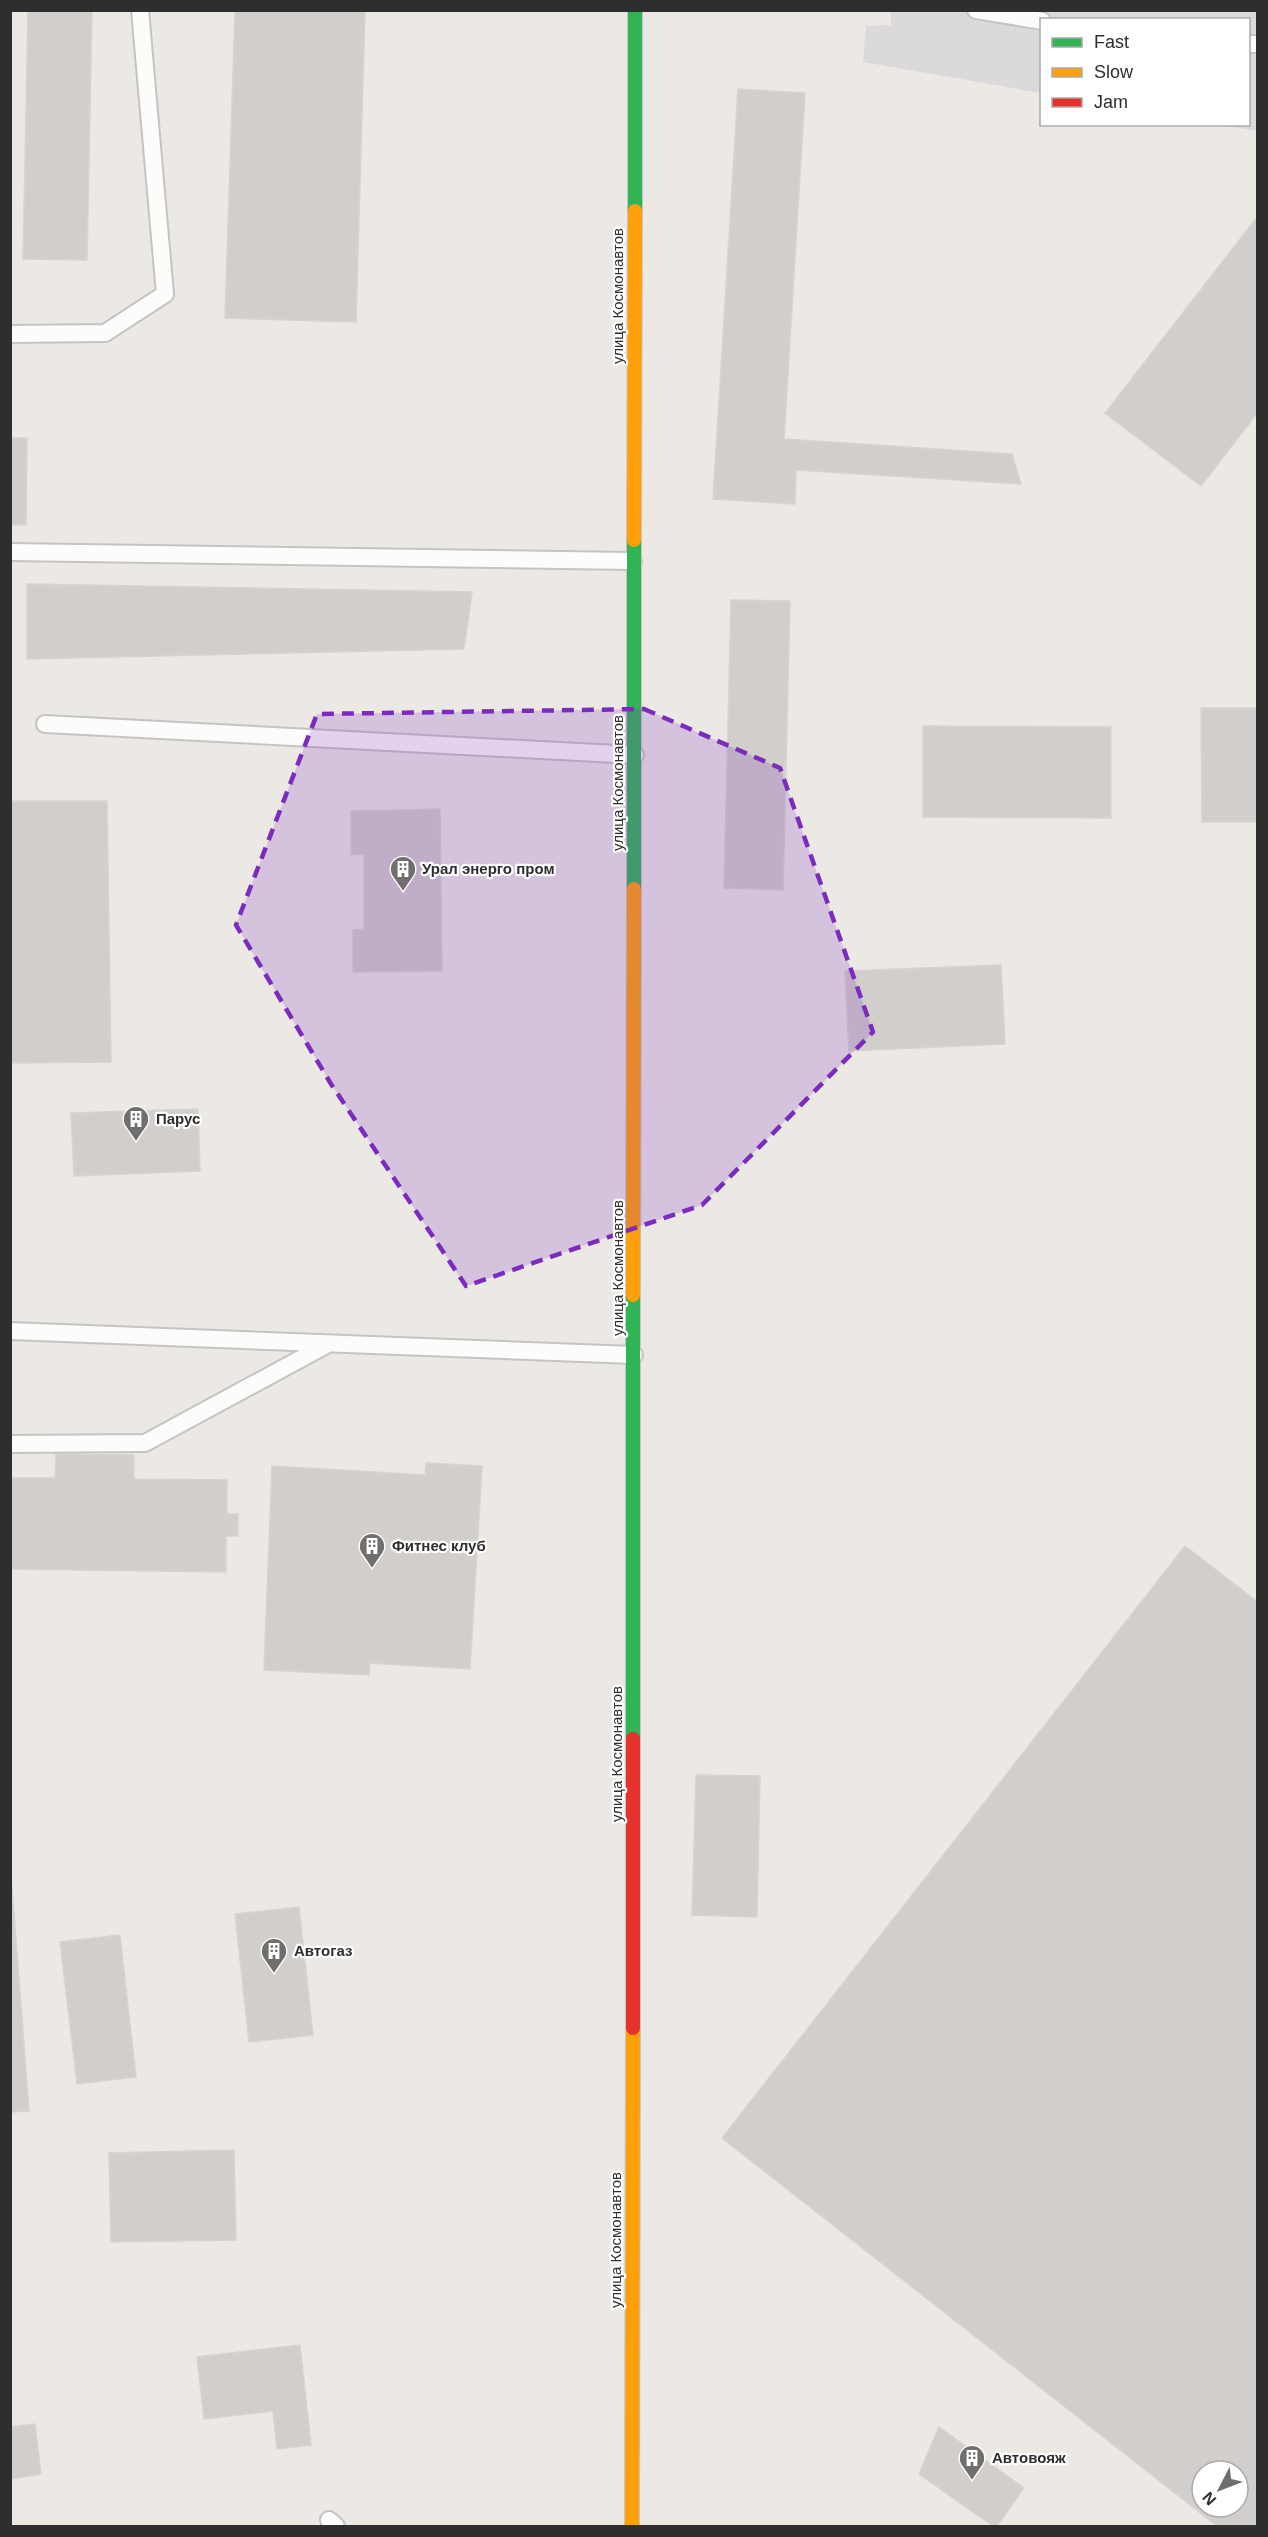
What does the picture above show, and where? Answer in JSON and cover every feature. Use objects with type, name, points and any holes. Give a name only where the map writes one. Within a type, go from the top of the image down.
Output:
[{"type":"main road","name":"улица Космонавтов","points":[[632,2526],[635,10]]},
{"type":"lane","points":[[10,334],[105,333],[165,294],[140,10]]},
{"type":"lane","points":[[976,10],[1040,21]]},
{"type":"lane","points":[[10,552],[633,561]]},
{"type":"lane","points":[[45,724],[635,755]]},
{"type":"lane","points":[[10,1331],[634,1355]]},
{"type":"lane","points":[[10,1444],[145,1443],[329,1344]]},
{"type":"highlighted area","points":[[644,709],[780,768],[873,1032],[702,1205],[466,1286],[331,1084],[236,925],[317,714]]},
{"type":"shaded area","points":[[891,11],[1257,11],[1257,131],[1226,126],[1250,126],[1250,18],[1040,18],[1040,93],[863,62],[866,26],[891,25]]},
{"type":"building","points":[[28,10],[92,10],[87,260],[23,259]]},
{"type":"building","points":[[235,10],[365,10],[356,322],[225,318]]},
{"type":"building","points":[[738,89],[805,93],[784,439],[1012,454],[1021,484],[796,470],[795,504],[713,499]]},
{"type":"building","points":[[1258,216],[1258,412],[1201,486],[1105,413]]},
{"type":"building","points":[[10,438],[27,438],[26,525],[10,525]]},
{"type":"building","points":[[27,584],[472,592],[464,649],[27,659]]},
{"type":"building","points":[[731,600],[790,601],[783,890],[724,888]]},
{"type":"building","points":[[1201,708],[1258,708],[1258,822],[1202,822]]},
{"type":"building","points":[[923,726],[1111,727],[1111,818],[923,817]]},
{"type":"building","points":[[10,801],[107,801],[111,1062],[10,1063]]},
{"type":"building","name":"Урал энерго пром","points":[[440,809],[442,971],[353,972],[353,930],[364,929],[364,854],[351,855],[351,811]]},
{"type":"building","points":[[1001,965],[1005,1044],[849,1051],[845,971]]},
{"type":"building","name":"Парус","points":[[198,1109],[200,1171],[74,1176],[71,1113]]},
{"type":"building","points":[[56,1454],[134,1455],[134,1479],[227,1480],[227,1514],[238,1514],[238,1536],[226,1536],[226,1572],[10,1569],[10,1478],[55,1478]]},
{"type":"building","name":"Фитнес клуб","points":[[426,1463],[482,1466],[470,1669],[370,1663],[369,1675],[264,1670],[272,1466],[425,1475]]},
{"type":"building","points":[[1185,1546],[1258,1602],[1258,2526],[1217,2526],[1208,2519],[1250,2519],[1250,2459],[1190,2459],[1190,2505],[722,2138]]},
{"type":"building","points":[[696,1775],[760,1776],[757,1917],[692,1915]]},
{"type":"building","points":[[10,1861],[29,2111],[10,2112]]},
{"type":"building","name":"Автогаз","points":[[299,1907],[313,2035],[249,2042],[235,1914]]},
{"type":"building","points":[[120,1935],[136,2077],[77,2084],[60,1942]]},
{"type":"building","points":[[234,2150],[236,2240],[111,2242],[109,2153]]},
{"type":"building","points":[[300,2345],[311,2445],[277,2449],[273,2411],[204,2419],[197,2357]]},
{"type":"building","points":[[35,2424],[41,2474],[10,2479],[10,2427]]},
{"type":"building","name":"Автовояж","points":[[939,2427],[1024,2488],[997,2526],[993,2526],[919,2474]]},
{"type":"traffic: fast","points":[[635,10],[635,211]]},
{"type":"traffic: fast","points":[[634,540],[634,889]]},
{"type":"traffic: fast","points":[[633,1295],[633,1739]]},
{"type":"traffic: slow","points":[[634,540],[635,211]]},
{"type":"traffic: slow","points":[[633,1295],[634,889]]},
{"type":"traffic: slow","points":[[632,2526],[633,2028]]},
{"type":"traffic: jam","points":[[633,1739],[633,2028]]},
{"type":"place","name":"Урал энерго пром","points":[[403,892]]},
{"type":"place","name":"Парус","points":[[136,1142]]},
{"type":"place","name":"Фитнес клуб","points":[[372,1569]]},
{"type":"place","name":"Автогаз","points":[[274,1974]]},
{"type":"place","name":"Автовояж","points":[[972,2481]]}]
